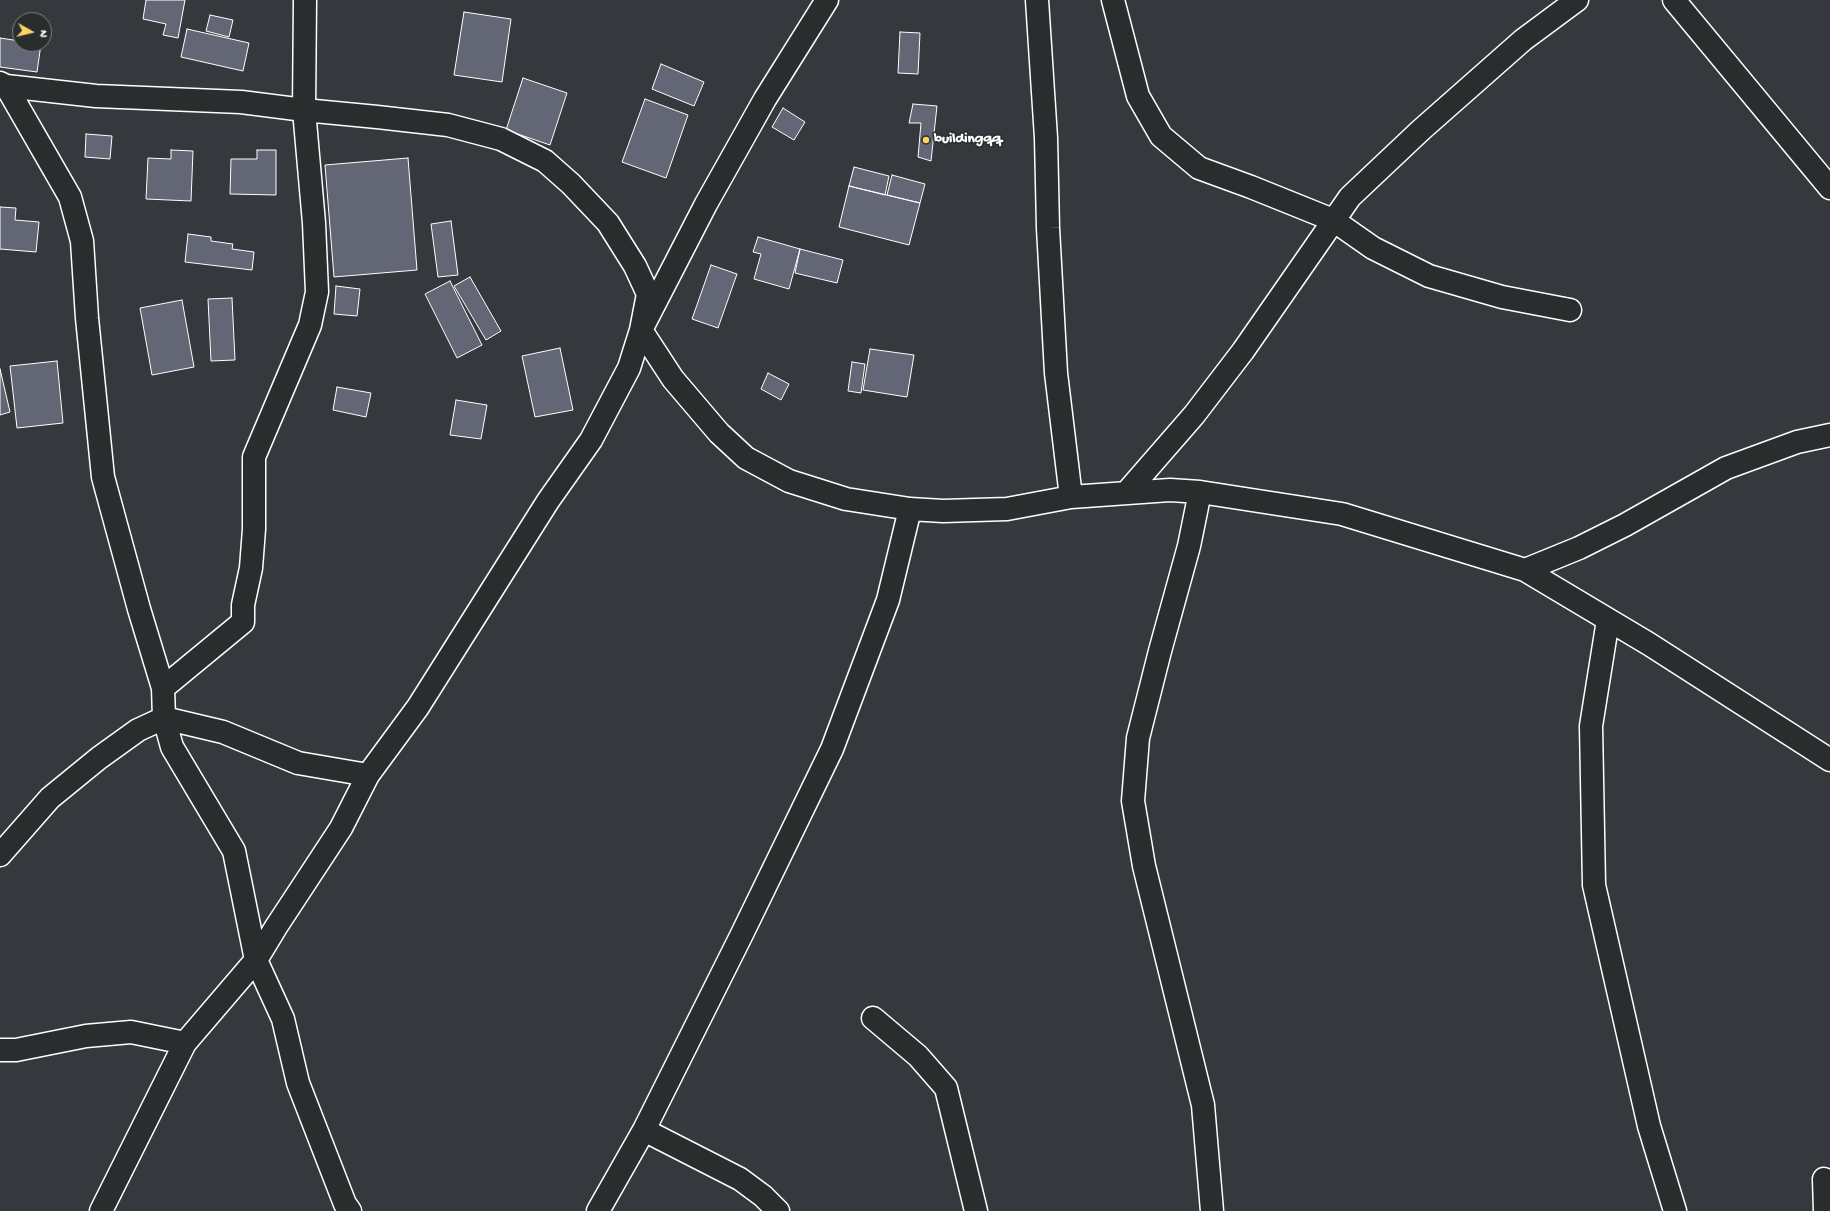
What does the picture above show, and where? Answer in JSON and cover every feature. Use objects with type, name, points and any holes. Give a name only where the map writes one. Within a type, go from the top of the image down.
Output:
[{"type":"street","points":[[163,688],[243,622],[243,605],[251,568],[254,457],[310,325],[317,292],[314,223],[304,110],[305,0]]},
{"type":"street","points":[[641,330],[706,204],[765,99],[827,0]]},
{"type":"street","points":[[1037,0],[1046,138],[1048,228],[1056,373],[1070,497]]},
{"type":"street","points":[[1113,0],[1138,96],[1161,136],[1199,168],[1333,220],[1373,248],[1429,276],[1502,297],[1570,310]]},
{"type":"street","points":[[1127,492],[1194,415],[1243,351],[1350,197],[1421,130],[1523,40],[1577,0]]},
{"type":"street","points":[[1674,0],[1830,188]]},
{"type":"street","points":[[3,84],[96,96],[241,102],[448,125],[501,139],[546,161],[572,184],[608,223],[635,266],[648,294],[641,330],[629,368],[591,440],[548,500],[418,707],[368,775],[341,828],[256,960],[185,1043],[101,1211]]},
{"type":"street","points":[[3,84],[70,197],[82,241],[87,318],[103,477],[139,609],[163,688],[164,718],[172,747],[234,851],[256,960],[283,1019],[298,1083],[345,1204],[350,1211]]},
{"type":"street","points":[[641,330],[673,379],[719,433],[746,458],[789,480],[846,499],[910,509],[943,511],[1007,509],[1070,497],[1127,492],[1200,492],[1342,514],[1525,570],[1649,644],[1830,760]]},
{"type":"street","points":[[1525,570],[1579,548],[1625,525],[1726,468],[1797,442],[1830,435]]},
{"type":"street","points":[[1200,492],[1189,546],[1160,650],[1138,738],[1133,801],[1144,866],[1203,1105],[1212,1211]]},
{"type":"street","points":[[598,1211],[644,1130],[832,749],[888,600],[910,509]]},
{"type":"street","points":[[1608,620],[1591,726],[1594,885],[1649,1126],[1675,1211]]},
{"type":"street","points":[[0,856],[50,798],[138,730],[164,718],[223,732],[298,763],[368,775]]},
{"type":"street","points":[[873,1018],[918,1056],[946,1088],[976,1211]]},
{"type":"street","points":[[0,1050],[16,1050],[86,1036],[131,1032],[185,1043]]},
{"type":"street","points":[[644,1130],[740,1179],[764,1203],[778,1211]]},
{"type":"street","points":[[1824,1179],[1825,1211]]},
{"type":"building","points":[[146,0],[185,0],[178,38],[163,35],[166,24],[143,19]]},
{"type":"building","points":[[464,12],[511,19],[502,82],[454,75]]},
{"type":"building","points":[[210,15],[233,20],[229,37],[206,31]]},
{"type":"building","points":[[187,29],[249,43],[243,71],[181,57]]},
{"type":"building","points":[[900,32],[920,33],[918,74],[898,73]]},
{"type":"building","points":[[0,38],[12,40],[12,52],[40,52],[37,72],[0,67]]},
{"type":"building","points":[[661,64],[704,82],[694,106],[652,89]]},
{"type":"building","points":[[523,78],[567,93],[550,145],[506,130]]},
{"type":"building","points":[[645,99],[688,115],[666,178],[622,162]]},
{"type":"building","name":"buildingqq","points":[[913,104],[937,106],[931,161],[918,157],[921,123],[909,123]]},
{"type":"building","points":[[783,108],[805,122],[794,140],[772,127]]},
{"type":"building","points":[[86,134],[112,136],[110,159],[85,157]]},
{"type":"building","points":[[171,150],[193,151],[191,201],[146,199],[148,158],[171,159]]},
{"type":"building","points":[[257,150],[276,150],[276,195],[230,194],[231,159],[257,159]]},
{"type":"building","points":[[408,158],[417,270],[334,277],[325,165]]},
{"type":"building","points":[[854,167],[889,176],[885,195],[849,186]]},
{"type":"building","points":[[892,175],[925,184],[920,203],[887,195]]},
{"type":"building","points":[[849,186],[920,203],[909,245],[839,227]]},
{"type":"building","points":[[0,207],[16,208],[15,220],[39,222],[36,252],[0,249]]},
{"type":"building","points":[[451,221],[458,275],[438,277],[431,224]]},
{"type":"building","points":[[188,234],[211,237],[211,241],[233,244],[232,249],[254,252],[252,270],[185,262]]},
{"type":"building","points":[[758,237],[800,249],[789,289],[754,279],[761,254],[753,252]]},
{"type":"building","points":[[800,249],[843,260],[837,283],[795,273]]},
{"type":"building","points":[[711,265],[737,274],[718,328],[692,319]]},
{"type":"building","points":[[470,277],[501,331],[486,340],[454,286]]},
{"type":"building","points":[[450,281],[482,345],[457,358],[425,294]]},
{"type":"building","points":[[336,286],[360,289],[357,316],[334,314]]},
{"type":"building","points":[[232,298],[235,360],[211,361],[208,299]]},
{"type":"building","points":[[182,300],[194,367],[152,375],[140,308]]},
{"type":"building","points":[[560,348],[573,410],[535,417],[522,356]]},
{"type":"building","points":[[870,349],[914,355],[907,397],[863,390]]},
{"type":"building","points":[[57,361],[63,423],[17,428],[10,366]]},
{"type":"building","points":[[852,362],[865,364],[861,393],[848,391]]},
{"type":"building","points":[[0,369],[10,412],[0,415]]},
{"type":"building","points":[[768,373],[789,384],[781,400],[761,389]]},
{"type":"building","points":[[337,387],[371,393],[366,417],[333,410]]},
{"type":"building","points":[[456,400],[487,405],[481,439],[450,435]]},
{"type":"place","name":"buildingqq","points":[[926,140]]}]
